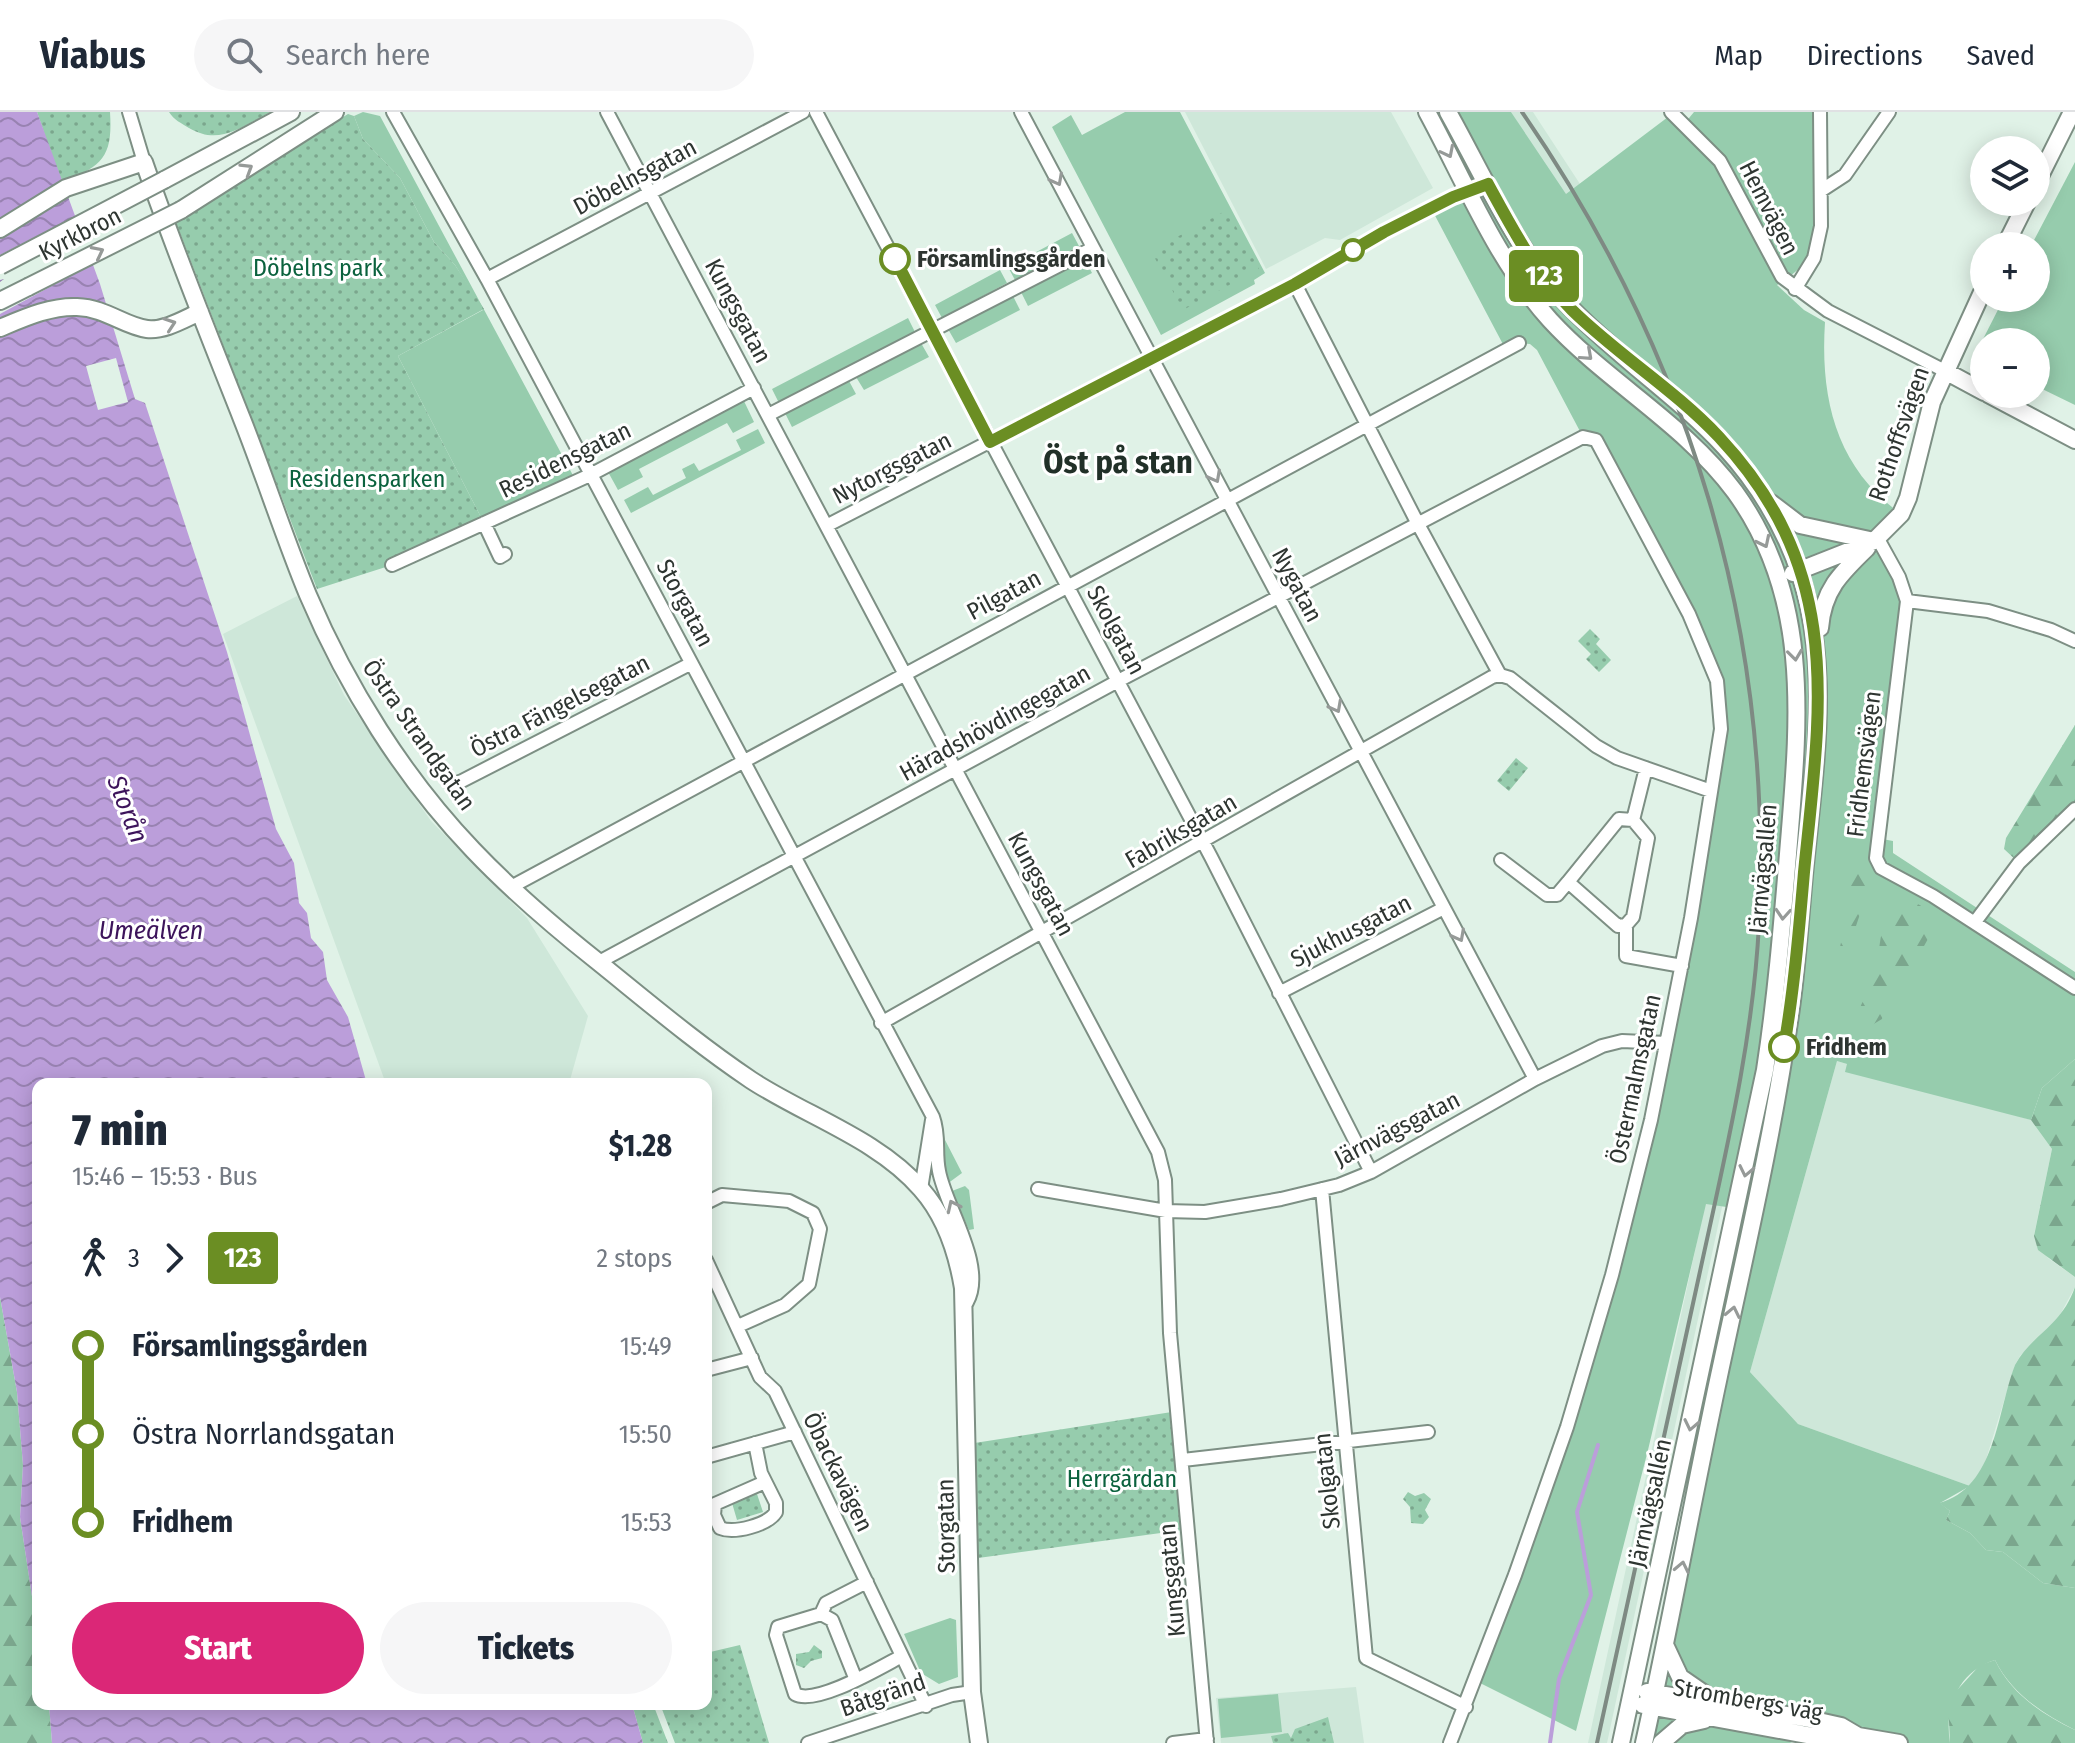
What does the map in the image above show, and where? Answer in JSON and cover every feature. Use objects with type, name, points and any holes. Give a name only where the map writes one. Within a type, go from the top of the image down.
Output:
[{"type":"street","points":[[129,112],[144,162]]},
{"type":"street","name":"Kyrkbron","points":[[0,266],[291,112]]},
{"type":"street","name":"Kyrkbron","points":[[0,301],[181,210],[335,112]]},
{"type":"street","name":"Storgatan","points":[[393,112],[487,279],[933,1117],[939,1132],[940,1176],[959,1219],[968,1262],[970,1296],[964,1308]]},
{"type":"street","name":"Kungsgatan","points":[[607,112],[907,673],[1158,1152],[1165,1180],[1170,1333],[1207,1741]]},
{"type":"street","name":"Döbelnsgatan","points":[[487,279],[803,112]]},
{"type":"street","name":"Skolgatan","points":[[816,112],[1204,843],[1371,1172]]},
{"type":"street","name":"Nygatan","points":[[1021,112],[1535,1079]]},
{"type":"street","name":"Järnvägsallén","points":[[1427,112],[1512,270],[1549,318],[1719,472],[1748,513],[1780,578],[1794,639],[1799,719],[1775,1007],[1747,1166],[1621,1743]]},
{"type":"street","name":"Järnvägsallén","points":[[1448,112],[1521,242],[1555,291],[1719,437],[1764,497],[1800,571],[1819,650],[1820,685],[1813,790],[1791,1008],[1765,1157],[1644,1743]]},
{"type":"street","points":[[1795,289],[1817,249],[1822,190],[1820,112]]},
{"type":"street","points":[[1822,190],[1845,175],[1889,112]]},
{"type":"street","points":[[2050,156],[2072,112]]},
{"type":"street","name":"Hemvägen","points":[[1679,115],[1720,161],[1745,202],[1775,269],[1795,289],[1828,311],[1945,371]]},
{"type":"street","name":"Kyrkbron","points":[[0,229],[66,188],[144,162]]},
{"type":"street","name":"Östra Strandgatan","points":[[144,162],[309,597],[340,662],[375,721],[435,807],[511,887],[653,1009],[767,1090],[888,1160],[921,1189]]},
{"type":"street","name":"Nytorgsgatan","points":[[828,525],[1295,284],[1384,232],[1453,197],[1488,184]]},
{"type":"street","points":[[768,415],[1093,248]]},
{"type":"street","points":[[1295,284],[1418,524],[1500,675],[1510,678],[1596,746],[1711,791]]},
{"type":"street","points":[[0,328],[44,312],[75,307],[112,313],[139,327],[157,329],[200,312]]},
{"type":"street","name":"Rothoffsvägen","points":[[1780,578],[1876,540],[1901,514],[1908,498],[1924,426],[1973,312]]},
{"type":"street","name":"Pilgatan","points":[[511,887],[1519,343]]},
{"type":"street","points":[[1945,371],[1970,384]]},
{"type":"street","name":"Residensgatan","points":[[392,565],[590,475],[754,388]]},
{"type":"street","points":[[2014,408],[2075,440]]},
{"type":"street","name":"Häradshövdingegatan","points":[[599,962],[1118,681],[1583,437]]},
{"type":"street","name":"Östermalmsgatan","points":[[1450,1743],[1466,1707],[1575,1402],[1623,1232],[1682,966],[1722,710],[1717,681],[1689,614],[1601,447],[1590,437],[1583,437]]},
{"type":"street","points":[[1764,497],[1800,525],[1876,540]]},
{"type":"street","points":[[484,523],[500,557],[505,554]]},
{"type":"street","points":[[1819,650],[1825,596],[1837,577],[1876,540]]},
{"type":"street","name":"Fridhemsvägen","points":[[1876,540],[1899,577],[1907,601],[1876,858],[1881,868],[1975,922],[2075,988]]},
{"type":"street","points":[[1907,601],[1988,611],[2051,630],[2075,641]]},
{"type":"street","name":"Östra Fängelsegatan","points":[[449,782],[458,783],[690,664]]},
{"type":"street","name":"Fabriksgatan","points":[[881,1023],[1500,675]]},
{"type":"street","points":[[1633,820],[1646,768]]},
{"type":"street","points":[[1975,922],[2019,863],[2075,809]]},
{"type":"street","points":[[1501,860],[1547,895],[1557,895],[1619,819],[1633,820],[1648,838],[1633,917],[1626,925],[1626,956],[1682,966]]},
{"type":"street","points":[[1568,882],[1618,926],[1626,925]]},
{"type":"street","name":"Sjukhusgatan","points":[[1279,993],[1444,908]]},
{"type":"street","name":"Järnvägsgatan","points":[[1038,1189],[1166,1211],[1205,1212],[1322,1189],[1371,1172],[1535,1079],[1602,1046],[1622,1041],[1666,1043]]},
{"type":"street","points":[[921,1189],[933,1117]]},
{"type":"street","name":"Storgatan","points":[[921,1189],[952,1243],[964,1308],[972,1692],[979,1743]]},
{"type":"street","name":"Skolgatan","points":[[1322,1189],[1366,1658],[1466,1707]]},
{"type":"street","points":[[712,1200],[722,1195],[747,1200],[789,1201],[808,1210],[819,1224],[821,1237],[809,1284],[785,1305],[738,1326]]},
{"type":"street","name":"Öbackavägen","points":[[712,1272],[760,1377],[775,1391],[926,1706]]},
{"type":"street","points":[[712,1368],[752,1358]]},
{"type":"street","points":[[712,1455],[795,1432]]},
{"type":"street","points":[[1183,1460],[1428,1432]]},
{"type":"street","points":[[755,1443],[765,1482],[776,1503],[774,1517],[730,1531],[720,1528],[714,1515],[715,1504],[765,1482]]},
{"type":"street","points":[[821,1614],[826,1603],[867,1582]]},
{"type":"street","points":[[856,1680],[832,1620],[821,1614],[781,1625],[776,1631],[795,1694],[804,1697],[856,1680],[902,1656]]},
{"type":"street","points":[[1661,1743],[1682,1725],[1716,1710],[1680,1677],[1665,1643]]},
{"type":"street","name":"Båtgränd","points":[[809,1743],[952,1695],[972,1692]]},
{"type":"street","name":"Strombergs väg","points":[[1632,1694],[1653,1701],[1716,1710],[1840,1741],[1858,1736],[1899,1743]]},
{"type":"street","points":[[1173,1743],[1207,1741]]},
{"type":"shaded area","points":[[1185,112],[1391,112],[1433,188],[1340,240],[1325,238],[1266,269]]},
{"type":"shaded area","points":[[1511,112],[1533,112],[1595,207],[1633,277],[1680,385],[1715,485],[1742,591],[1757,673],[1767,778],[1768,929],[1751,1072],[1607,1743],[1588,1743],[1723,1122],[1739,1031],[1749,928],[1749,779],[1738,675],[1724,595],[1675,423],[1638,330],[1603,258]]},
{"type":"shaded area","points":[[297,596],[344,695],[431,821],[527,918],[588,1016],[571,1078],[384,1078],[223,634]]},
{"type":"shaded area","points":[[1837,1061],[2031,1120],[2052,1149],[2034,1235],[2048,1258],[2075,1277],[2075,1287],[2055,1324],[2020,1356],[2015,1365],[1984,1466],[1970,1486],[1798,1424],[1750,1372]]},
{"type":"shaded area","points":[[1356,1687],[1364,1743],[1221,1743],[1216,1698]]},
{"type":"green space","points":[[37,112],[110,112],[107,150],[95,165],[61,183]]},
{"type":"green space","points":[[169,112],[270,112],[230,132],[210,135],[189,128]]},
{"type":"green space","points":[[363,112],[380,116],[576,481],[484,523],[398,356],[483,310],[455,265],[434,242],[400,178],[363,139],[354,116]]},
{"type":"green space","points":[[1125,112],[1180,112],[1265,273],[1254,280],[1255,284],[1161,335],[1052,127],[1071,115],[1082,135]]},
{"type":"green space","points":[[1448,112],[1511,112],[1566,194],[1668,117],[1680,129],[1694,112],[1815,112],[1818,205],[1814,241],[1803,264],[1777,285],[1804,310],[1825,322],[1826,378],[1837,429],[1861,475],[1901,514],[1878,539],[1907,601],[1877,838],[1893,841],[1893,853],[2075,972],[2075,1059],[2042,1088],[2031,1120],[1845,1072],[1847,1064],[1837,1061],[1750,1372],[1798,1424],[1970,1486],[1940,1503],[1950,1511],[1946,1520],[1970,1533],[1986,1550],[2003,1552],[2043,1583],[2075,1588],[2075,1730],[2019,1693],[1995,1660],[1972,1673],[1956,1692],[1949,1717],[1950,1743],[1899,1743],[1806,1735],[1790,1743],[1644,1743],[1754,1211],[1706,1204],[1648,1450],[1576,1731],[1476,1681],[1567,1427],[1651,1120],[1717,760],[1717,681],[1601,447],[1583,437],[1537,350],[1530,344],[1519,343],[1506,350],[1431,208],[1488,184]]},
{"type":"green space","name":"Döbelns park","points":[[348,114],[354,116],[363,139],[400,178],[434,242],[455,265],[484,309],[398,356],[484,523],[392,565],[317,589],[175,220]]},
{"type":"green space","points":[[2075,162],[2075,405],[2050,393],[2050,328],[1989,328],[1997,312],[2050,312],[2050,232],[2038,232],[2047,216],[2050,216],[2050,210]]},
{"type":"green space","points":[[1227,210],[1259,269],[1183,310],[1151,251]]},
{"type":"green space","points":[[1072,233],[1079,246],[1015,280],[1008,267]]},
{"type":"green space","points":[[1085,259],[1092,273],[1028,306],[1021,292]]},
{"type":"green space","points":[[1000,270],[1007,283],[942,318],[935,305]]},
{"type":"green space","points":[[1013,296],[1020,310],[956,343],[948,329]]},
{"type":"green space","points":[[908,318],[915,332],[779,403],[772,389]]},
{"type":"green space","points":[[921,343],[929,357],[864,390],[856,377]]},
{"type":"green space","points":[[849,381],[856,394],[792,427],[785,413]]},
{"type":"green space","points":[[743,399],[754,422],[733,433],[727,423],[639,469],[643,477],[618,490],[607,470]]},
{"type":"green space","points":[[758,429],[765,443],[631,513],[624,500],[648,487],[653,495],[686,478],[682,469],[694,463],[699,471],[741,450],[736,440]]},
{"type":"green space","points":[[1590,629],[1600,639],[1596,644],[1611,660],[1599,672],[1586,659],[1591,654],[1578,641]]},
{"type":"green space","points":[[2075,725],[2075,809],[2019,863],[2004,849],[2006,838]]},
{"type":"green space","points":[[1516,758],[1528,768],[1509,791],[1497,781]]},
{"type":"green space","points":[[1867,863],[1875,869],[1855,929],[1850,960],[1840,974],[1834,974],[1844,929],[1844,879]]},
{"type":"green space","points":[[1905,897],[1934,913],[1933,930],[1924,946],[1929,963],[1923,972],[1906,972],[1889,994],[1882,1019],[1872,1025],[1858,1013],[1874,978],[1884,924]]},
{"type":"green space","points":[[2075,1059],[2075,1277],[2038,1250],[2034,1236],[2052,1149],[2031,1120],[2042,1088]]},
{"type":"green space","points":[[944,1138],[962,1173],[947,1184],[943,1164]]},
{"type":"green space","points":[[965,1186],[969,1190],[974,1229],[969,1230],[952,1191]]},
{"type":"green space","points":[[2075,1287],[2075,1588],[2043,1583],[2003,1552],[1986,1550],[1970,1533],[1946,1520],[1950,1511],[1939,1503],[1958,1495],[1972,1482],[1983,1465],[1992,1446],[2015,1365],[2062,1312]]},
{"type":"green space","points":[[0,1297],[17,1392],[23,1465],[20,1517],[32,1596],[32,1710],[49,1710],[52,1743],[0,1743]]},
{"type":"green space","name":"Herrgärdan","points":[[1178,1411],[1190,1529],[971,1559],[968,1444]]},
{"type":"green space","points":[[1408,1492],[1415,1496],[1424,1493],[1431,1499],[1425,1510],[1429,1517],[1423,1524],[1411,1523],[1410,1507],[1403,1499]]},
{"type":"green space","points":[[757,1494],[763,1512],[737,1520],[732,1503]]},
{"type":"green space","points":[[950,1618],[956,1620],[958,1677],[939,1684],[921,1673],[904,1634]]},
{"type":"green space","points":[[740,1645],[769,1743],[675,1743],[662,1710],[712,1710],[712,1652]]},
{"type":"green space","points":[[814,1645],[822,1651],[822,1658],[811,1661],[804,1668],[796,1665],[796,1654],[809,1652]]},
{"type":"green space","points":[[1995,1660],[2010,1683],[2029,1702],[2075,1730],[2075,1743],[1950,1743],[1948,1700],[1980,1665]]},
{"type":"green space","points":[[1278,1694],[1282,1732],[1221,1738],[1218,1699]]},
{"type":"green space","points":[[634,1710],[655,1710],[668,1743],[643,1743]]},
{"type":"green space","points":[[1328,1717],[1334,1743],[1273,1743],[1271,1736],[1288,1733],[1291,1738],[1295,1729]]},
{"type":"water","name":"Umeälven","points":[[0,112],[37,112],[100,284],[135,399],[145,403],[227,652],[276,829],[294,863],[299,903],[307,913],[311,938],[323,952],[327,980],[348,1017],[365,1078],[32,1078],[32,1596],[20,1517],[23,1465],[17,1392],[0,1297]]},
{"type":"water","points":[[49,1710],[634,1710],[643,1743],[52,1743]]},
{"type":"pier","points":[[78,215],[96,262],[0,314],[0,282],[4,279],[0,280],[0,255]]},
{"type":"pier","points":[[116,358],[128,402],[98,410],[86,366]]},
{"type":"waterway","points":[[1550,1743],[1559,1679],[1591,1595],[1577,1512],[1598,1445]]},
{"type":"railway","points":[[1522,112],[1581,204],[1631,299],[1674,397],[1708,498],[1734,601],[1751,707],[1760,814],[1759,924],[1744,1057],[1597,1743]]},
{"type":"bus line","name":"123","points":[[895,259],[990,442],[1295,284],[1384,232],[1453,197],[1488,184],[1521,242],[1555,291],[1597,332],[1698,417],[1742,465],[1764,497],[1800,571],[1819,650],[1820,685],[1799,938],[1784,1047]]},
{"type":"place","name":"Församlingsgården","points":[[895,259]]},
{"type":"place","name":"Fridhem","points":[[1784,1047]]},
{"type":"district","name":"Öst på stan","points":[[1118,462]]},
{"type":"park label","name":"Residensparken","points":[[367,479]]},
{"type":"water label","name":"Storån","points":[[128,809]]}]
